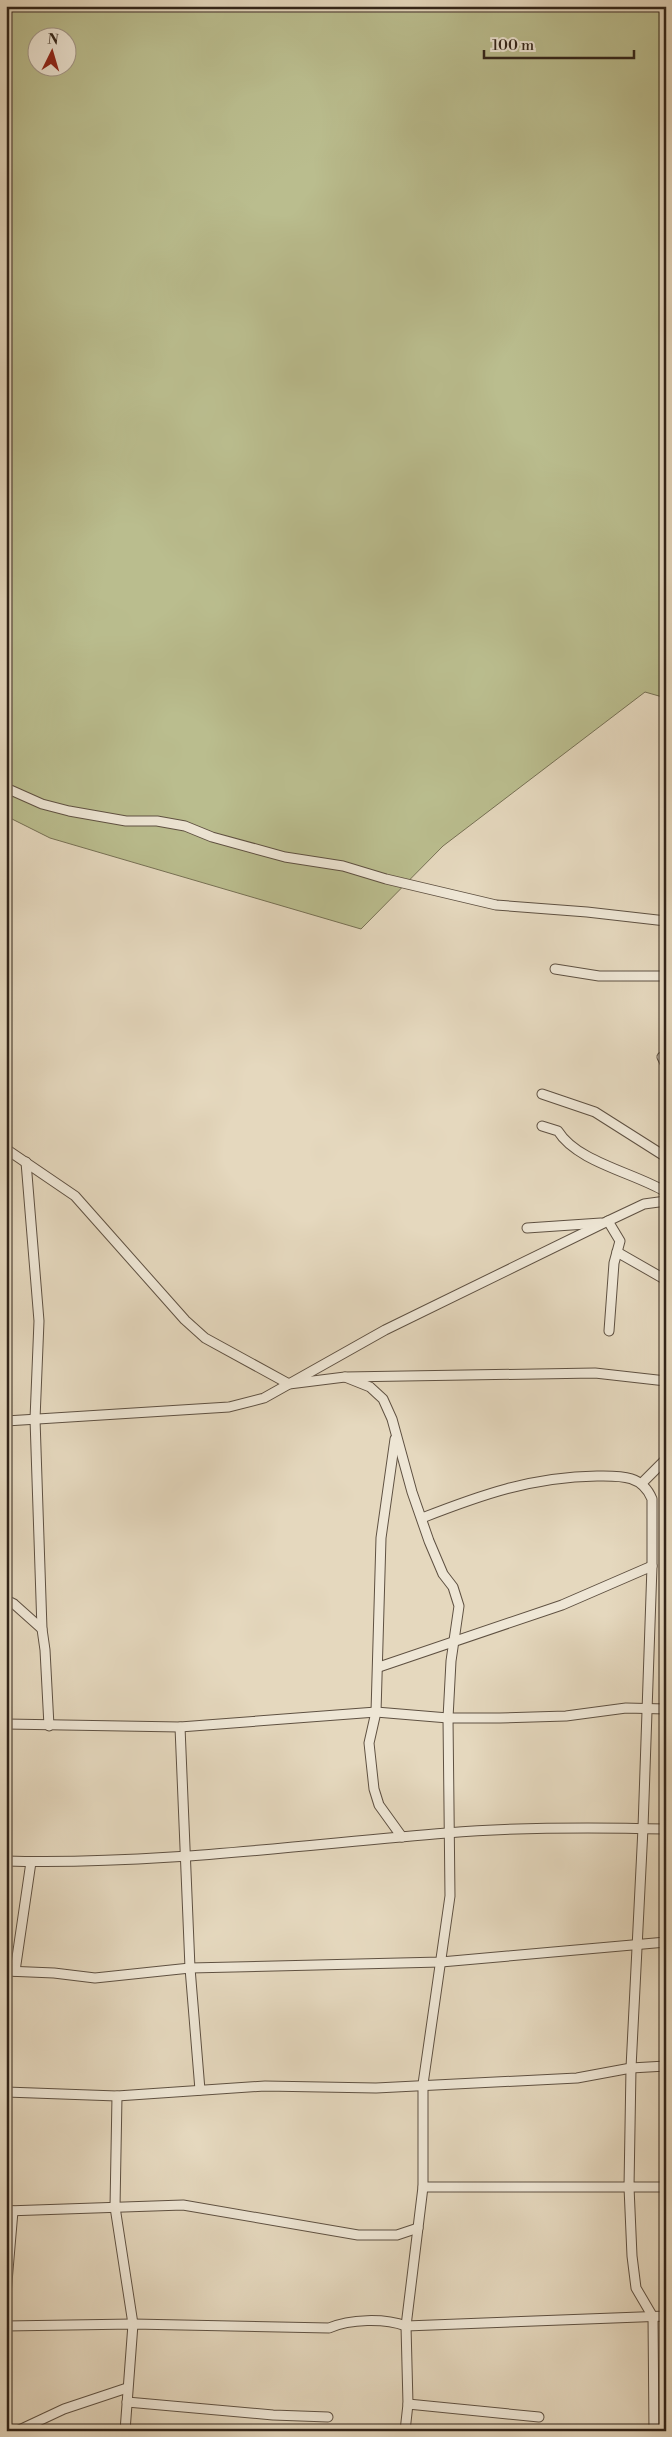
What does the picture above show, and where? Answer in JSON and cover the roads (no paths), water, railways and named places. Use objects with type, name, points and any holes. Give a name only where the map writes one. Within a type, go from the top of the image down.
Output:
[{"type":"street","points":[[6,788],[42,804],[69,811],[126,821],[157,821],[185,826],[212,837],[285,857],[343,866],[386,879],[496,905],[587,912],[666,921]]},
{"type":"street","points":[[555,969],[599,976],[666,976]]},
{"type":"street","points":[[542,1094],[596,1112],[666,1157]]},
{"type":"street","points":[[542,1126],[558,1131],[564,1140],[592,1158],[648,1182],[666,1192]]},
{"type":"street","points":[[6,1149],[75,1196],[185,1320],[206,1338],[289,1384],[345,1377],[595,1373],[666,1381]]},
{"type":"street","points":[[26,1162],[39,1320],[35,1419],[42,1629],[49,1726]]},
{"type":"street","points":[[6,1421],[229,1407],[264,1398],[384,1330],[644,1204],[666,1201]]},
{"type":"street","points":[[527,1228],[607,1222]]},
{"type":"street","points":[[607,1222],[620,1241],[614,1264],[609,1331]]},
{"type":"street","points":[[617,1252],[666,1280]]},
{"type":"street","points":[[345,1377],[360,1381],[383,1399],[392,1419],[422,1518],[443,1574],[452,1587],[459,1606],[451,1661],[448,1718],[450,1896],[423,2084],[423,2187],[406,2326],[408,2404],[405,2431]]},
{"type":"street","points":[[396,1436],[381,1538],[379,1667],[376,1712],[369,1743],[374,1789],[379,1805],[402,1837]]},
{"type":"street","points":[[642,1483],[665,1458]]},
{"type":"street","points":[[422,1518],[480,1496],[538,1480],[576,1476],[623,1476],[642,1483],[652,1499],[652,1566],[643,1828],[631,2068],[629,2187],[632,2256],[636,2288],[653,2317],[654,2431]]},
{"type":"street","points":[[379,1667],[562,1605],[652,1566]]},
{"type":"street","points":[[6,1600],[14,1604],[42,1629]]},
{"type":"street","points":[[6,1724],[180,1727],[376,1712],[448,1718],[566,1716],[626,1708],[666,1709]]},
{"type":"street","points":[[180,1727],[190,1968],[200,2090]]},
{"type":"street","points":[[6,1861],[31,1862],[185,1856],[448,1833],[579,1828],[666,1829]]},
{"type":"street","points":[[31,1862],[11,1971],[94,1978],[190,1968],[441,1962],[666,1942]]},
{"type":"street","points":[[6,2092],[117,2096],[292,2085],[376,2088],[423,2084],[577,2078],[631,2068],[666,2066]]},
{"type":"street","points":[[117,2096],[115,2207],[133,2324],[125,2431]]},
{"type":"street","points":[[423,2187],[666,2187]]},
{"type":"street","points":[[6,2294],[9,2211],[183,2204],[358,2234],[397,2235],[418,2228]]},
{"type":"street","points":[[6,2326],[133,2324],[328,2328],[340,2323],[392,2321],[406,2326],[666,2316]]},
{"type":"street","points":[[17,2431],[64,2409],[127,2388]]},
{"type":"street","points":[[127,2402],[274,2415],[328,2417]]},
{"type":"street","points":[[408,2404],[539,2417]]}]
